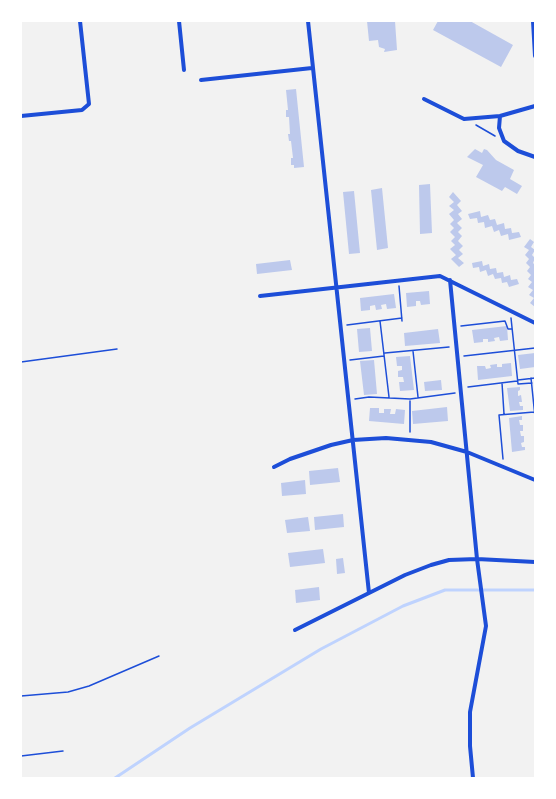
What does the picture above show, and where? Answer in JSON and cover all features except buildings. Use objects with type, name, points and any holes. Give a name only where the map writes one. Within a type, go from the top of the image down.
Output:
[{"type":"street","points":[[21,116],[82,110],[89,104],[80,21]]},
{"type":"street","points":[[179,21],[184,69]]},
{"type":"street","points":[[308,21],[369,592]]},
{"type":"street","points":[[533,21],[535,56]]},
{"type":"street","points":[[201,80],[312,68]]},
{"type":"street","points":[[424,99],[464,119],[500,116],[535,106]]},
{"type":"street","points":[[500,116],[499,128],[504,141],[518,151],[535,157]]},
{"type":"street","points":[[260,296],[440,276],[535,323]]},
{"type":"street","points":[[450,280],[477,559],[486,626],[470,712],[473,778]]},
{"type":"street","points":[[274,467],[309,452],[353,440],[409,439],[431,442],[467,452],[535,480]]},
{"type":"street","points":[[295,630],[369,592],[431,564],[449,560],[477,559],[535,562]]},
{"type":"lane","points":[[21,696],[68,692],[89,686],[159,656]]},
{"type":"path","points":[[464,119],[504,141]]},
{"type":"path","points":[[340,326],[402,319],[399,280]]},
{"type":"path","points":[[511,311],[518,384],[532,383]]},
{"type":"path","points":[[380,321],[389,398]]},
{"type":"path","points":[[464,326],[505,321],[508,329],[512,329]]},
{"type":"path","points":[[344,360],[456,346]]},
{"type":"path","points":[[467,356],[535,348]]},
{"type":"path","points":[[21,362],[117,349]]},
{"type":"path","points":[[413,350],[418,398]]},
{"type":"path","points":[[531,378],[535,417]]},
{"type":"path","points":[[348,400],[369,397],[410,399],[535,378]]},
{"type":"path","points":[[502,383],[505,415]]},
{"type":"path","points":[[409,439],[410,399]]},
{"type":"path","points":[[504,466],[499,415],[534,412]]},
{"type":"path","points":[[21,756],[63,751]]},
{"type":"waterway","points":[[115,778],[190,728],[321,649],[403,606],[445,590],[535,590]]}]
